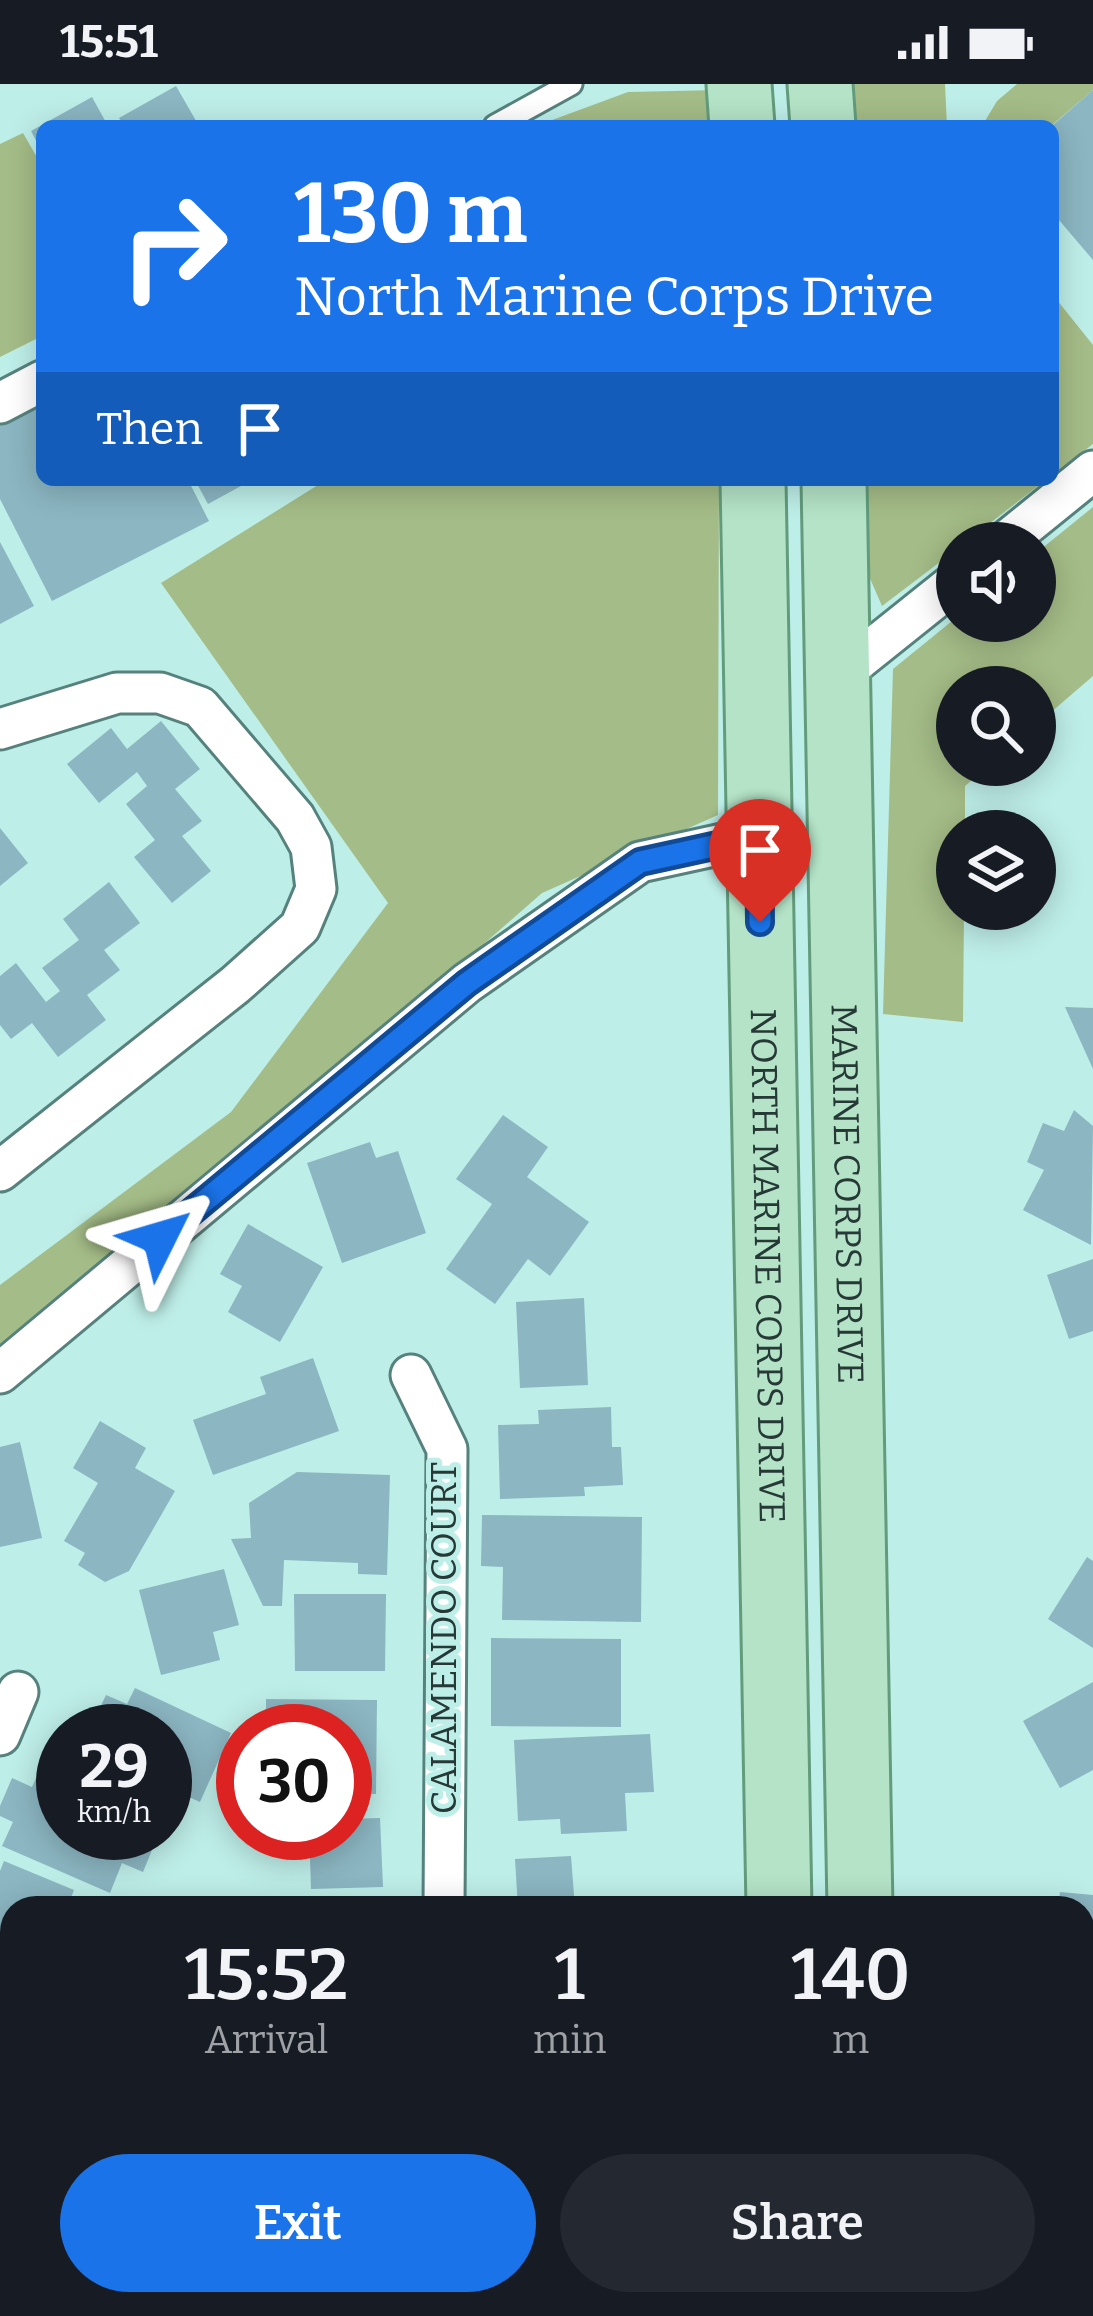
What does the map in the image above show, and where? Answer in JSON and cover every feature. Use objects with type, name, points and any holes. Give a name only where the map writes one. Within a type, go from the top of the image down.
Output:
[{"type":"main road","points":[[739,84],[742,120]]},
{"type":"main road","points":[[820,84],[823,120]]},
{"type":"main road","name":"NORTH MARINE CORPS DRIVE","points":[[753,486],[779,1896]]},
{"type":"main road","name":"MARINE CORPS DRIVE","points":[[834,486],[860,1896]]},
{"type":"street","points":[[0,403],[36,384]]},
{"type":"street","points":[[1030,522],[1093,471]]},
{"type":"street","points":[[837,677],[936,598]]},
{"type":"street","points":[[0,729],[117,693],[160,693],[200,706],[295,818],[311,847],[316,890],[300,928],[0,1171]]},
{"type":"street","points":[[0,1373],[467,983],[640,862],[759,836]]},
{"type":"street","name":"CALAMENDO COURT","points":[[411,1375],[447,1449],[444,1896]]},
{"type":"street","points":[[0,1735],[18,1692]]},
{"type":"lane","points":[[506,120],[572,84]]},
{"type":"green space","points":[[848,84],[945,84],[947,120],[852,120]]},
{"type":"green space","points":[[1017,84],[1093,84],[1093,90],[1058,120],[986,120],[997,101]]},
{"type":"green space","points":[[719,90],[719,120],[552,120],[628,92]]},
{"type":"green space","points":[[23,133],[36,156],[36,339],[0,357],[0,144]]},
{"type":"green space","points":[[1059,302],[1093,345],[1093,444],[1059,470]]},
{"type":"green space","points":[[316,486],[719,486],[718,815],[542,893],[189,1201],[0,1358],[0,1285],[231,1112],[388,903],[161,583]]},
{"type":"green space","points":[[861,486],[1038,486],[991,522],[936,522],[936,565],[882,606],[865,567]]},
{"type":"green space","points":[[1093,507],[1093,676],[1056,708],[1056,666],[936,666],[936,786],[965,786],[965,810],[936,810],[936,930],[964,930],[963,1022],[883,1014],[893,669],[936,634],[936,642],[1056,642],[1056,537]]},
{"type":"building","points":[[176,86],[196,120],[120,120]]},
{"type":"building","points":[[1093,90],[1093,260],[1059,220],[1059,120]]},
{"type":"building","points":[[92,97],[105,120],[51,120]]},
{"type":"building","points":[[36,403],[36,486],[191,486],[209,521],[52,601],[0,499],[0,422]]},
{"type":"building","points":[[198,486],[241,486],[208,504]]},
{"type":"building","points":[[0,542],[34,606],[0,624]]},
{"type":"building","points":[[161,721],[200,769],[175,789],[202,821],[182,836],[211,871],[172,903],[134,857],[155,840],[126,804],[147,786],[137,772],[99,803],[67,764],[111,728],[127,749]]},
{"type":"building","points":[[0,828],[28,863],[0,886]]},
{"type":"building","points":[[109,882],[140,923],[104,950],[120,970],[87,995],[106,1020],[58,1057],[32,1023],[11,1039],[0,1025],[0,976],[16,963],[46,1002],[60,991],[42,968],[79,940],[63,919]]},
{"type":"building","points":[[1065,1007],[1093,1008],[1093,1069]]},
{"type":"building","points":[[1074,1110],[1093,1126],[1091,1245],[1023,1210],[1044,1170],[1027,1162],[1043,1123],[1064,1131]]},
{"type":"building","points":[[503,1115],[548,1147],[527,1177],[589,1222],[550,1276],[528,1259],[495,1304],[446,1269],[492,1204],[456,1179]]},
{"type":"building","points":[[370,1142],[376,1158],[398,1151],[426,1233],[342,1263],[307,1163]]},
{"type":"building","points":[[248,1224],[323,1267],[280,1342],[228,1312],[242,1286],[220,1274]]},
{"type":"building","points":[[1093,1259],[1093,1331],[1069,1339],[1047,1275]]},
{"type":"building","points":[[584,1298],[588,1385],[520,1388],[516,1302]]},
{"type":"building","points":[[313,1358],[339,1431],[213,1475],[193,1420],[266,1394],[260,1377]]},
{"type":"building","points":[[611,1407],[612,1447],[621,1447],[623,1485],[584,1487],[585,1496],[500,1499],[498,1425],[539,1424],[538,1410]]},
{"type":"building","points":[[100,1421],[146,1448],[135,1468],[175,1491],[129,1571],[105,1582],[78,1565],[85,1553],[64,1541],[98,1483],[73,1468]]},
{"type":"building","points":[[20,1442],[42,1538],[0,1547],[0,1447]]},
{"type":"building","points":[[297,1472],[390,1475],[387,1575],[358,1574],[358,1563],[284,1560],[282,1606],[263,1606],[231,1539],[251,1538],[249,1503]]},
{"type":"building","points":[[482,1515],[642,1517],[641,1622],[502,1620],[503,1567],[481,1566]]},
{"type":"building","points":[[1087,1557],[1093,1561],[1093,1648],[1048,1619]]},
{"type":"building","points":[[224,1569],[239,1625],[213,1632],[220,1660],[161,1675],[139,1590]]},
{"type":"building","points":[[294,1594],[386,1594],[385,1671],[295,1671]]},
{"type":"building","points":[[491,1638],[621,1639],[621,1727],[491,1726]]},
{"type":"building","points":[[1093,1682],[1093,1770],[1060,1788],[1023,1721]]},
{"type":"building","points":[[135,1688],[169,1704],[127,1704]]},
{"type":"building","points":[[106,1695],[127,1704],[102,1704]]},
{"type":"building","points":[[266,1699],[377,1700],[376,1794],[372,1794],[372,1704],[266,1704]]},
{"type":"building","points":[[192,1715],[216,1726],[216,1766],[200,1802],[192,1798]]},
{"type":"building","points":[[650,1734],[654,1792],[625,1793],[627,1831],[561,1834],[560,1819],[518,1821],[514,1740]]},
{"type":"building","points":[[12,1778],[32,1787],[36,1778],[36,1860],[148,1860],[143,1872],[122,1863],[110,1893],[2,1846],[13,1822],[0,1816],[0,1806]]},
{"type":"building","points":[[372,1818],[380,1818],[383,1887],[311,1889],[310,1860],[372,1860]]},
{"type":"building","points":[[571,1856],[574,1896],[517,1896],[515,1859]]},
{"type":"building","points":[[4,1861],[74,1890],[72,1896],[0,1896]]},
{"type":"route","points":[[160,1238],[467,983],[640,862],[759,836],[760,922]]}]
